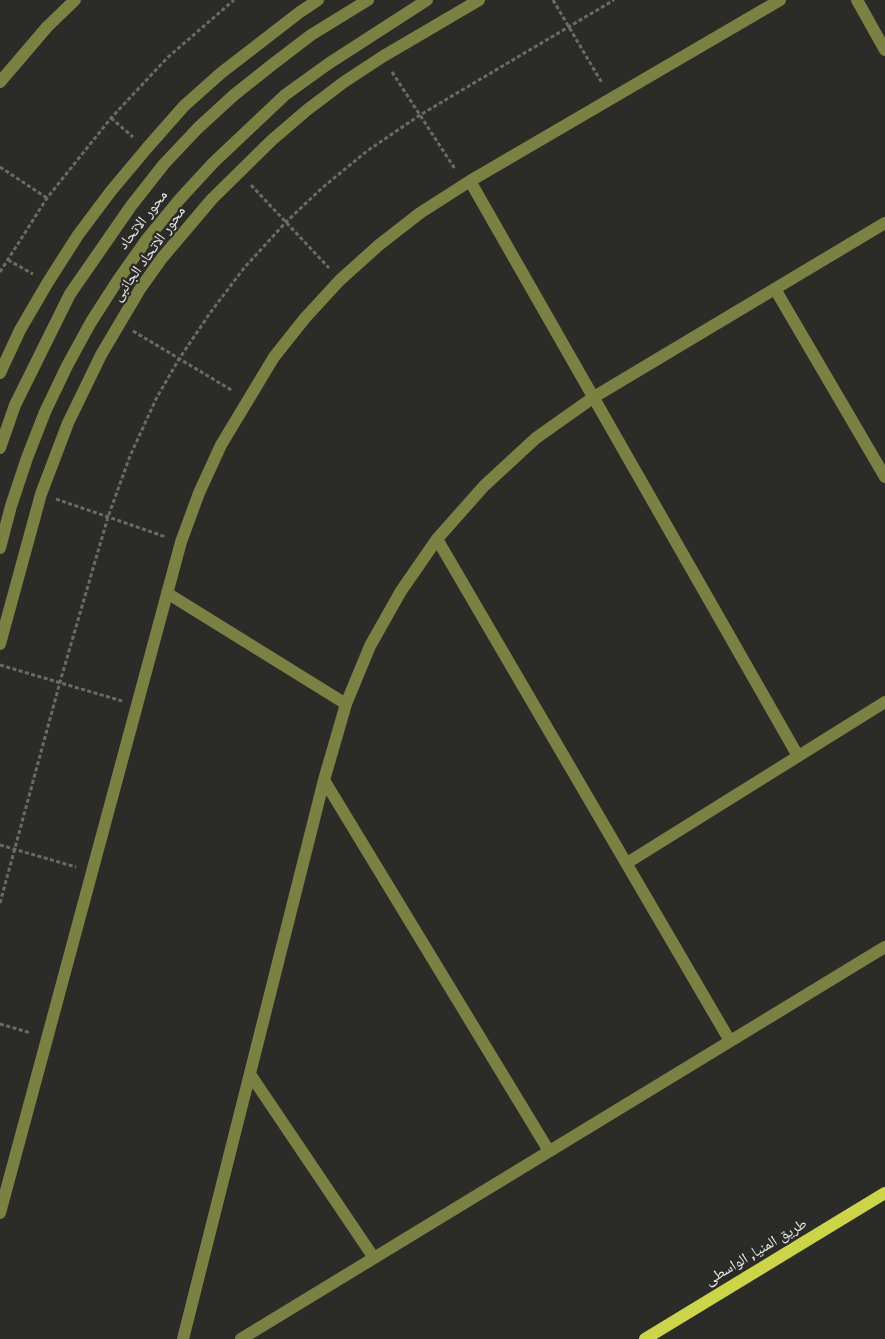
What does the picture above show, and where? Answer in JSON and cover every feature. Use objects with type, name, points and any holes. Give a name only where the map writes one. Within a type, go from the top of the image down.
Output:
[{"type":"main road","name":"طريق المنيا, الواسطى","points":[[644,1339],[885,1193]]},
{"type":"street","points":[[0,82],[47,27],[75,0]]},
{"type":"street","points":[[0,373],[20,330],[78,235],[147,148],[184,106],[221,72],[318,0]]},
{"type":"street","name":"محور الاتحاد","points":[[0,448],[15,405],[70,294],[131,206],[164,164],[198,128],[265,70],[311,35],[368,0]]},
{"type":"street","name":"محور الاتحاد","points":[[0,548],[11,506],[45,412],[91,322],[147,239],[213,163],[285,95],[343,54],[427,0]]},
{"type":"street","name":"محور الاتحاد الجانبى","points":[[0,644],[42,494],[72,414],[101,355],[140,289],[186,228],[239,172],[307,110],[382,56],[479,0]]},
{"type":"street","points":[[0,1213],[180,542],[217,453],[247,400],[305,318],[340,280],[379,245],[420,213],[467,183],[780,0]]},
{"type":"street","points":[[857,0],[885,50]]},
{"type":"street","points":[[467,183],[594,397],[798,756]]},
{"type":"street","points":[[183,1339],[324,780],[346,704],[370,646],[396,598],[437,539],[484,486],[536,438],[594,397],[885,223]]},
{"type":"street","points":[[775,289],[885,477]]},
{"type":"street","points":[[437,539],[730,1041]]},
{"type":"street","points":[[167,593],[346,704]]},
{"type":"street","points":[[627,863],[885,702]]},
{"type":"street","points":[[324,780],[549,1151]]},
{"type":"street","points":[[241,1339],[885,947]]},
{"type":"street","points":[[250,1074],[374,1258]]},
{"type":"path","points":[[0,272],[47,198],[111,118],[167,58],[234,0]]},
{"type":"path","points":[[553,0],[612,98]]},
{"type":"path","points":[[382,56],[467,183]]},
{"type":"path","points":[[111,118],[147,148]]},
{"type":"path","points":[[0,166],[47,198]]},
{"type":"path","points":[[239,172],[340,280]]},
{"type":"path","points":[[8,260],[48,282]]},
{"type":"path","points":[[120,322],[247,400]]},
{"type":"path","points":[[42,494],[180,542]]},
{"type":"path","points":[[0,664],[136,705]]},
{"type":"path","points":[[0,845],[92,871]]},
{"type":"path","points":[[0,1024],[47,1037]]}]
